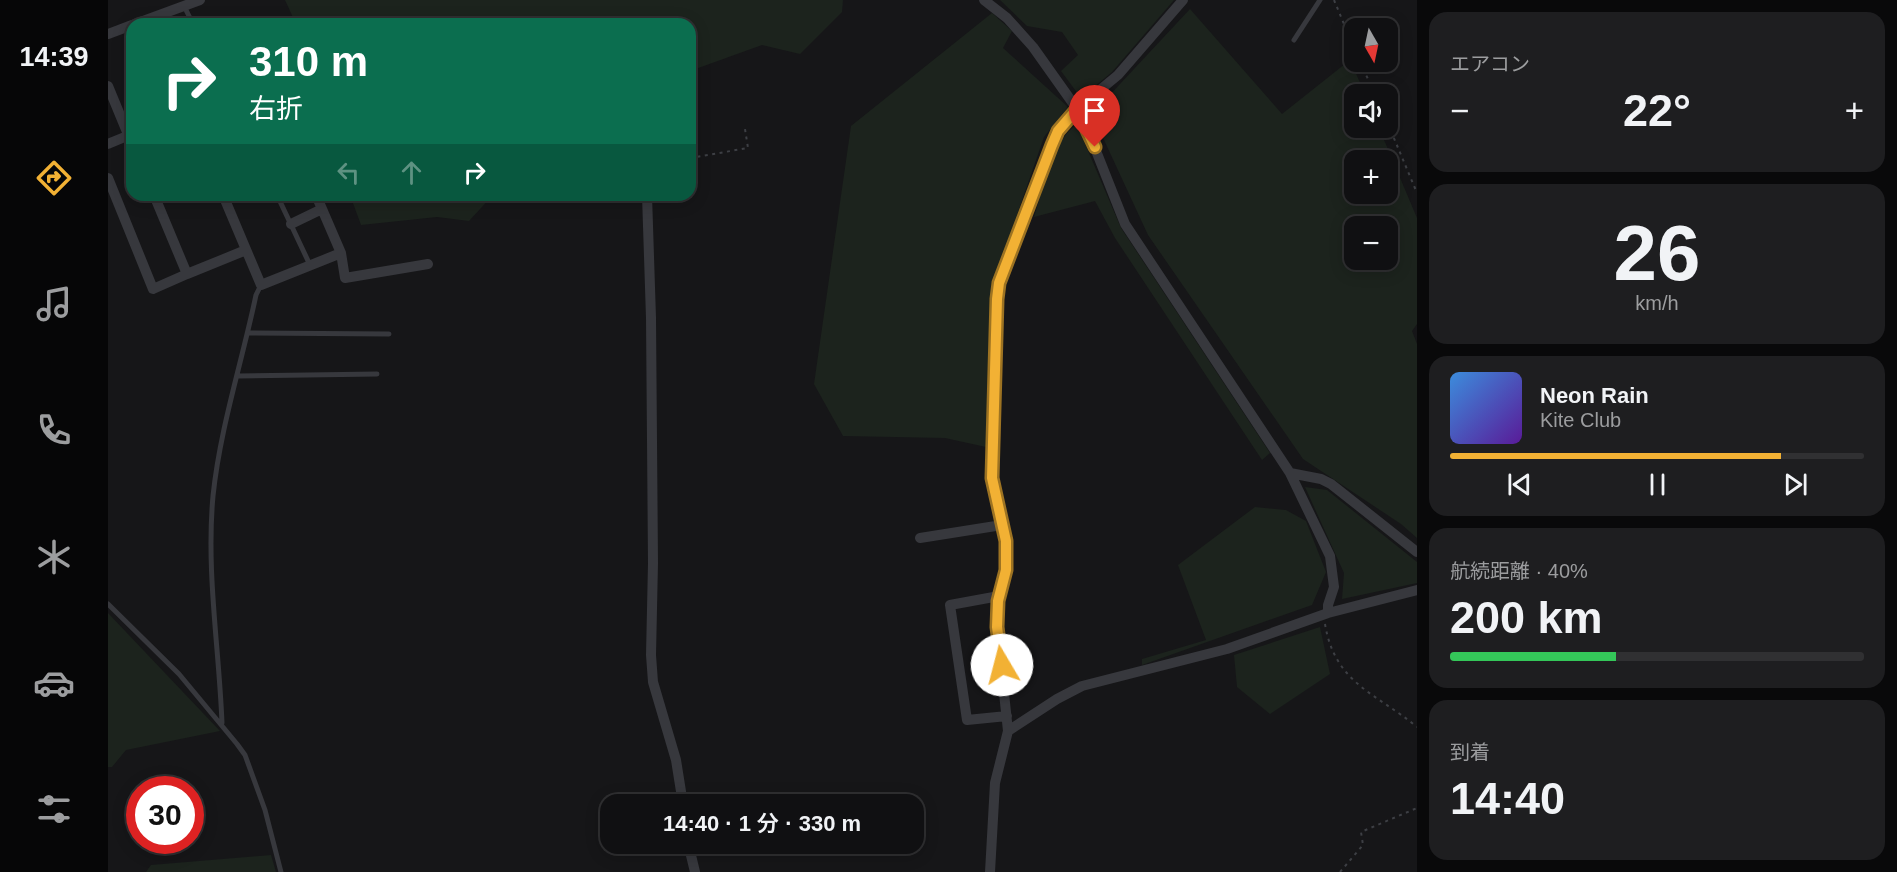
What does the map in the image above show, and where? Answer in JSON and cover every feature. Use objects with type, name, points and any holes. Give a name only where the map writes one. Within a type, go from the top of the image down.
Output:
[{"type":"street","points":[[158,18],[200,0]]},
{"type":"street","points":[[984,0],[1007,18],[1033,47],[1077,109],[1087,128],[1125,224],[1290,473],[1330,556],[1334,587],[1326,614]]},
{"type":"street","points":[[990,872],[995,783],[1008,731],[997,627],[999,596],[1006,570],[1006,541],[992,478],[999,283],[1058,131],[1077,109],[1118,75],[1183,0]]},
{"type":"street","points":[[108,34],[126,28]]},
{"type":"street","points":[[108,86],[126,127]]},
{"type":"street","points":[[108,144],[126,139]]},
{"type":"street","points":[[108,178],[153,288],[246,250]]},
{"type":"street","points":[[157,201],[187,274]]},
{"type":"street","points":[[226,201],[261,285],[341,253]]},
{"type":"street","points":[[319,201],[341,253],[345,278],[428,264]]},
{"type":"street","points":[[647,201],[651,318],[653,563],[651,655],[653,682],[676,760],[681,794]]},
{"type":"street","points":[[291,224],[322,209]]},
{"type":"street","points":[[1290,473],[1322,479],[1331,484],[1417,552]]},
{"type":"street","points":[[920,538],[1002,525]]},
{"type":"street","points":[[1008,731],[1057,699],[1082,686],[1227,649],[1326,614],[1417,590]]},
{"type":"street","points":[[999,596],[951,604],[967,720],[1008,716]]},
{"type":"street","points":[[690,854],[694,872]]},
{"type":"lane","points":[[1294,40],[1320,0]]},
{"type":"lane","points":[[184,6],[190,18]]},
{"type":"lane","points":[[280,201],[310,265]]},
{"type":"lane","points":[[222,723],[211,585],[210,541],[220,443],[261,285]]},
{"type":"lane","points":[[248,333],[389,334]]},
{"type":"lane","points":[[238,376],[377,374]]},
{"type":"lane","points":[[108,604],[164,658],[222,723],[245,755],[265,810],[281,872]]},
{"type":"path","points":[[1334,0],[1344,24]]},
{"type":"path","points":[[696,157],[748,148],[746,129]]},
{"type":"path","points":[[1394,138],[1417,193]]},
{"type":"path","points":[[1326,614],[1328,645],[1341,668],[1391,710],[1417,727]]},
{"type":"path","points":[[1340,872],[1363,845],[1361,832],[1417,808]]},
{"type":"shaded area","points":[[285,0],[843,0],[842,12],[800,54],[762,45],[696,69],[696,18],[293,18]]},
{"type":"shaded area","points":[[1000,0],[1174,0],[1112,72],[1081,98],[1061,71],[1078,55],[1062,32],[1027,26]]},
{"type":"shaded area","points":[[1190,9],[1282,114],[1344,65],[1344,72],[1355,72],[1361,84],[1344,84],[1344,138],[1383,138],[1388,150],[1344,150],[1344,204],[1398,204],[1398,173],[1417,218],[1417,324],[1412,331],[1417,344],[1417,538],[1401,524],[1303,459],[1148,235],[1092,114]]},
{"type":"shaded area","points":[[992,13],[1012,31],[1003,48],[1068,107],[1044,137],[992,287],[986,447],[945,438],[843,436],[814,384],[851,126]]},
{"type":"shaded area","points":[[1077,125],[1121,228],[1270,453],[1262,460],[1115,238],[1095,201],[1034,217],[1055,153],[1069,131]]},
{"type":"shaded area","points":[[352,201],[487,201],[469,221],[437,217],[361,225]]},
{"type":"shaded area","points":[[1305,487],[1327,490],[1417,562],[1417,583],[1342,599],[1344,573]]},
{"type":"shaded area","points":[[1255,507],[1286,510],[1306,521],[1326,572],[1312,605],[1142,665],[1142,659],[1206,640],[1178,565]]},
{"type":"shaded area","points":[[108,613],[220,731],[126,750],[112,767],[108,767]]},
{"type":"shaded area","points":[[1320,627],[1330,674],[1270,714],[1237,687],[1234,655]]},
{"type":"shaded area","points":[[271,855],[276,872],[146,872],[151,865]]},
{"type":"route","points":[[1002,665],[997,627],[998,601],[1006,570],[1006,541],[992,478],[995,450],[999,283],[1058,131],[1077,109],[1095,147]]}]
